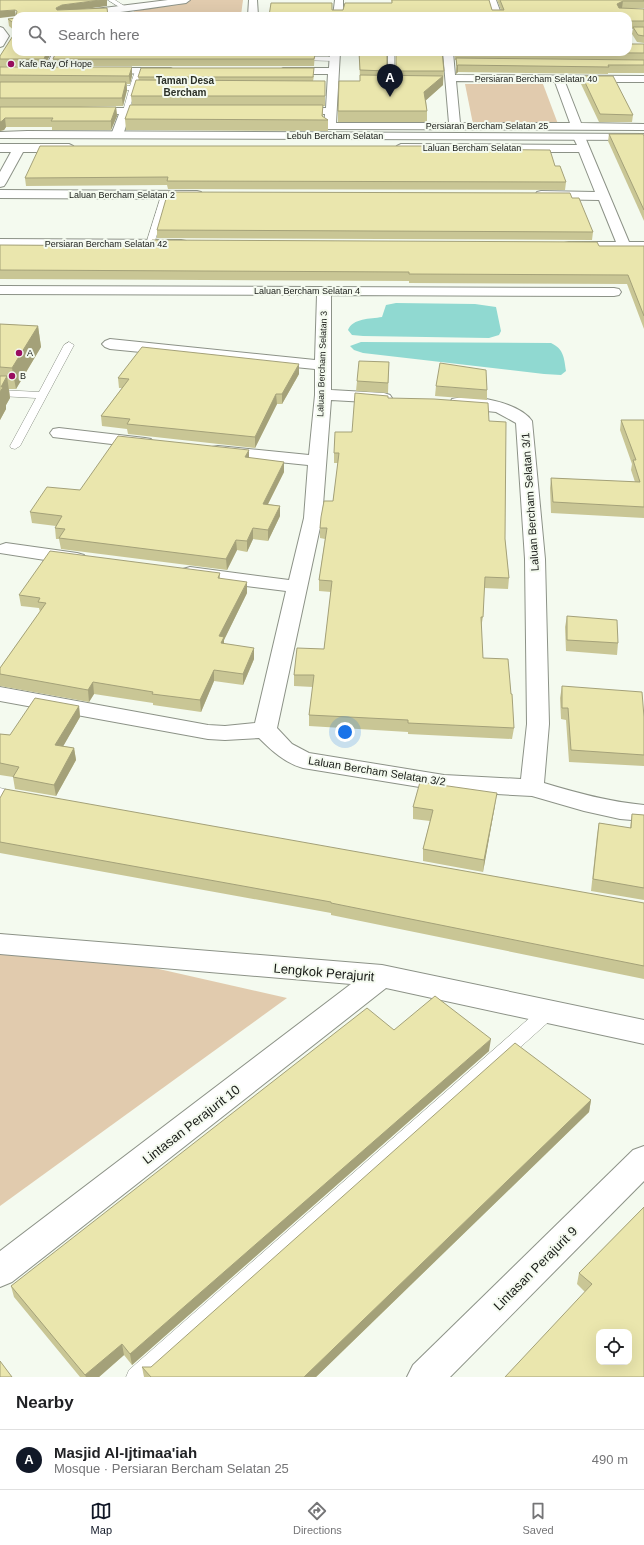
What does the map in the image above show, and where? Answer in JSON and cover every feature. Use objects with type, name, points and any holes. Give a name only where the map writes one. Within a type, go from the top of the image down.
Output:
[{"type":"street","points":[[101,12],[126,10],[186,0]]},
{"type":"street","points":[[253,0],[253,12]]},
{"type":"street","points":[[338,12],[339,0]]},
{"type":"street","points":[[492,0],[496,12]]},
{"type":"street","points":[[0,44],[4,36],[2,25]]},
{"type":"street","points":[[330,131],[335,56]]},
{"type":"street","points":[[450,56],[453,63],[449,81],[455,126]]},
{"type":"street","points":[[104,71],[109,59]]},
{"type":"street","points":[[43,71],[60,71]]},
{"type":"street","points":[[89,71],[184,71]]},
{"type":"street","points":[[274,71],[333,82]]},
{"type":"street","points":[[559,79],[580,137],[624,246]]},
{"type":"street","name":"Persiaran Bercham Selatan 40","points":[[449,81],[644,79]]},
{"type":"street","points":[[78,111],[173,111]]},
{"type":"street","points":[[117,135],[126,111]]},
{"type":"street","points":[[284,111],[331,111]]},
{"type":"street","name":"Persiaran Bercham Selatan 25","points":[[330,131],[455,126],[580,137],[644,127]]},
{"type":"street","name":"Lebuh Bercham Selatan","points":[[27,134],[117,135],[330,131],[580,137],[644,137]]},
{"type":"street","points":[[0,132],[27,134]]},
{"type":"street","points":[[0,135],[27,134]]},
{"type":"street","name":"Laluan Bercham Selatan","points":[[393,148],[580,137]]},
{"type":"street","points":[[0,148],[83,148]]},
{"type":"street","points":[[0,183],[20,148]]},
{"type":"street","name":"Laluan Bercham Selatan 2","points":[[0,194],[213,195]]},
{"type":"street","points":[[532,195],[604,196]]},
{"type":"street","name":"Persiaran Bercham Selatan 42","points":[[0,243],[198,244]]},
{"type":"street","points":[[557,246],[644,246]]},
{"type":"street","name":"Laluan Bercham Selatan 4","points":[[0,290],[614,292]]},
{"type":"street","name":"Laluan Bercham Selatan 3","points":[[265,730],[313,518],[323,394],[324,291]]},
{"type":"street","points":[[110,344],[323,365]]},
{"type":"street","points":[[323,394],[403,400]]},
{"type":"street","name":"Laluan Bercham Selatan 3/1","points":[[442,402],[502,407],[517,414],[524,420],[536,559],[538,724],[532,788]]},
{"type":"street","points":[[59,433],[161,444]]},
{"type":"street","points":[[200,449],[317,462]]},
{"type":"street","points":[[6,549],[93,561]]},
{"type":"street","points":[[172,571],[298,588]]},
{"type":"street","points":[[0,694],[208,732],[224,733],[265,730]]},
{"type":"street","name":"Laluan Bercham Selatan 3/2","points":[[265,730],[284,749],[303,760],[444,783],[532,788],[584,804],[620,811],[644,813]]},
{"type":"street","name":"Lengkok Perajurit","points":[[0,944],[382,976],[644,1032]]},
{"type":"street","name":"Lintasan Perajurit 10","points":[[0,1271],[382,976]]},
{"type":"street","name":"Lintasan Perajurit 9","points":[[426,1377],[644,1160]]},
{"type":"lane","points":[[111,0],[126,10]]},
{"type":"lane","points":[[632,31],[644,31]]},
{"type":"lane","points":[[43,71],[53,56]]},
{"type":"lane","points":[[288,59],[323,56]]},
{"type":"lane","points":[[391,56],[391,81]]},
{"type":"lane","points":[[126,111],[138,71]]},
{"type":"lane","points":[[384,81],[399,81]]},
{"type":"lane","points":[[102,88],[157,88]]},
{"type":"lane","points":[[150,244],[165,195]]},
{"type":"lane","points":[[16,446],[69,345]]},
{"type":"lane","points":[[0,393],[43,395]]},
{"type":"lane","points":[[0,793],[31,798]]},
{"type":"lane","points":[[136,1377],[548,1012]]},
{"type":"shaded area","points":[[189,0],[243,0],[241,12],[135,12],[128,8]]},
{"type":"shaded area","points":[[465,84],[543,84],[558,124],[473,124]]},
{"type":"shaded area","points":[[0,933],[287,998],[0,1206]]},
{"type":"water","points":[[396,303],[475,304],[496,307],[501,331],[499,335],[489,338],[363,336],[352,335],[348,330],[350,326],[358,321],[382,317],[386,305]]},
{"type":"water","points":[[361,342],[551,343],[559,348],[563,354],[566,371],[561,375],[544,374],[363,353],[354,350],[350,346]]},
{"type":"building","points":[[0,0],[100,0],[62,5],[56,8],[57,10],[107,8],[108,12],[17,12],[15,10],[0,11]]},
{"type":"building","points":[[392,0],[489,0],[492,10],[504,10],[500,0],[644,0],[623,1],[617,4],[619,8],[644,9],[644,21],[632,21],[632,12],[270,12],[271,3],[332,3],[332,10],[343,10],[345,3],[392,3]]},
{"type":"building","points":[[633,27],[644,27],[644,36],[638,35]]},
{"type":"building","points":[[12,37],[12,56],[45,56],[44,59],[0,59],[0,56]]},
{"type":"building","points":[[632,44],[644,44],[644,53],[632,53]]},
{"type":"building","points":[[54,56],[315,56],[314,59],[53,59]]},
{"type":"building","points":[[359,56],[387,56],[387,71],[360,70]]},
{"type":"building","points":[[396,56],[442,56],[444,71],[396,71]]},
{"type":"building","points":[[456,58],[644,60],[644,65],[608,65],[609,67],[457,66]]},
{"type":"building","points":[[0,67],[132,67],[129,76],[0,75]]},
{"type":"building","points":[[141,68],[314,68],[313,77],[138,77]]},
{"type":"building","points":[[360,75],[443,76],[424,92],[427,111],[338,111],[339,81],[360,81]]},
{"type":"building","points":[[582,76],[613,76],[633,115],[600,114]]},
{"type":"building","points":[[136,80],[325,81],[325,96],[131,96]]},
{"type":"building","points":[[0,82],[126,82],[122,98],[0,98]]},
{"type":"building","points":[[130,105],[323,105],[322,116],[328,120],[125,119]]},
{"type":"building","points":[[0,107],[116,107],[111,121],[51,121],[53,118],[5,118],[0,122]]},
{"type":"building","points":[[609,134],[643,134],[644,136],[644,210]]},
{"type":"building","points":[[40,146],[432,146],[432,149],[550,150],[555,166],[560,166],[566,182],[167,181],[168,177],[25,178]]},
{"type":"building","points":[[168,192],[570,193],[572,198],[579,198],[593,232],[157,230]]},
{"type":"building","points":[[152,240],[597,242],[599,246],[644,246],[644,316],[628,275],[409,274],[409,272],[0,270],[0,245],[150,246]]},
{"type":"building","points":[[0,324],[38,326],[12,368],[0,367]]},
{"type":"building","points":[[142,347],[299,364],[282,394],[276,394],[255,437],[127,424],[130,419],[101,416],[129,379],[118,378]]},
{"type":"building","points":[[359,361],[389,362],[388,383],[357,381]]},
{"type":"building","points":[[440,363],[486,370],[487,390],[436,386]]},
{"type":"building","points":[[0,376],[7,376],[0,392]]},
{"type":"building","points":[[355,393],[388,396],[388,398],[434,399],[488,403],[489,421],[506,422],[505,539],[509,578],[485,577],[483,617],[481,617],[483,658],[508,659],[514,728],[408,723],[408,720],[309,715],[314,675],[294,675],[297,648],[324,649],[332,581],[319,580],[327,528],[320,528],[321,517],[324,501],[333,501],[339,453],[334,453],[335,432],[352,432]]},
{"type":"building","points":[[621,420],[644,420],[644,507],[553,502],[551,478],[640,482],[633,460],[636,460]]},
{"type":"building","points":[[118,436],[249,450],[245,457],[284,462],[263,504],[280,506],[268,530],[253,528],[247,541],[236,540],[226,559],[59,538],[65,529],[55,528],[62,516],[30,512],[47,487],[80,490]]},
{"type":"building","points":[[50,551],[220,573],[218,578],[247,582],[219,636],[224,637],[221,643],[254,648],[243,674],[214,670],[200,700],[152,694],[153,692],[93,682],[88,690],[0,674],[0,668],[46,603],[38,602],[40,598],[19,595]]},
{"type":"building","points":[[567,616],[617,620],[618,643],[567,640]]},
{"type":"building","points":[[562,686],[642,692],[644,717],[644,755],[571,750],[568,708],[562,708]]},
{"type":"building","points":[[35,698],[79,706],[55,745],[74,748],[54,785],[13,777],[19,767],[0,763],[0,734],[10,735]]},
{"type":"building","points":[[420,782],[497,793],[484,860],[423,849],[433,810],[413,807]]},
{"type":"building","points":[[5,789],[644,903],[644,966],[331,902],[0,842],[0,798]]},
{"type":"building","points":[[632,814],[644,815],[644,888],[593,879],[599,823],[631,828]]},
{"type":"building","points":[[435,996],[491,1039],[130,1354],[122,1344],[85,1375],[11,1286],[367,1008],[394,1030]]},
{"type":"building","points":[[515,1043],[591,1100],[304,1377],[151,1377],[142,1367],[151,1367]]},
{"type":"building","points":[[644,1207],[644,1377],[505,1377],[592,1284],[579,1273]]},
{"type":"building","points":[[0,1361],[12,1377],[0,1377]]},
{"type":"place","name":"Kafe Ray Of Hope","points":[[11,64]]},
{"type":"place","name":"Masjid Al-Ijtimaa'iah","points":[[390,97]]},
{"type":"place","name":"A","points":[[19,353]]},
{"type":"place","name":"B","points":[[12,376]]},
{"type":"district","name":"Taman Desa Bercham","points":[[185,86]]}]
